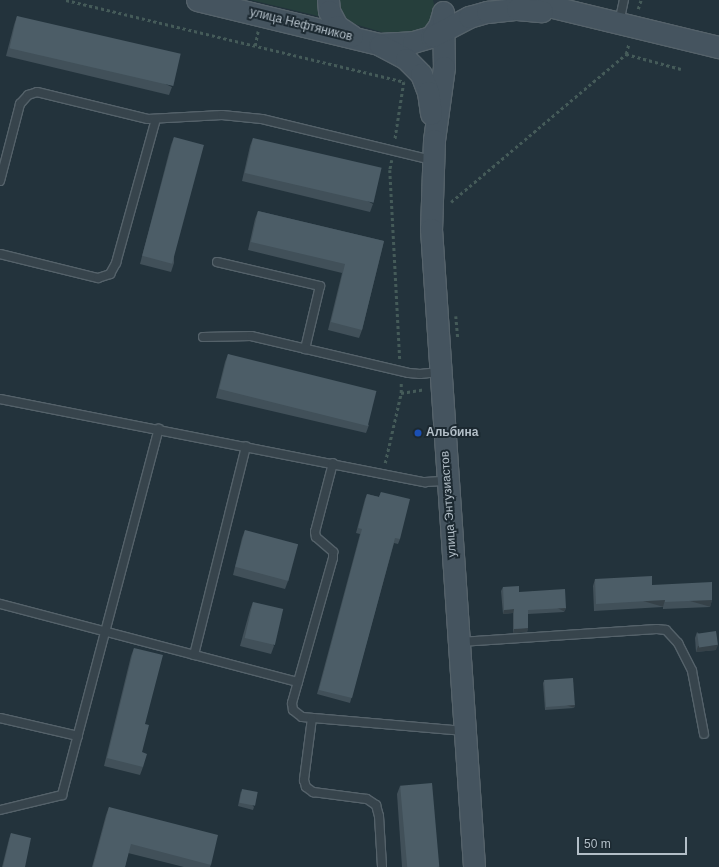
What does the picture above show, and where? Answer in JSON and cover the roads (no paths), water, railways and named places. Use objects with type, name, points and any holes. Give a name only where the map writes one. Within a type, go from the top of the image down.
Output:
[{"type":"main road","name":"улица Нефтяников","points":[[197,0],[379,44],[413,42],[440,20],[469,17],[499,10],[537,11],[617,24]]},
{"type":"main road","name":"улица Нефтяников","points":[[328,0],[329,11],[337,26],[358,39]]},
{"type":"main road","name":"улица Нефтяников","points":[[524,0],[719,48]]},
{"type":"main road","points":[[444,67],[463,32],[487,12]]},
{"type":"main road","name":"улица Энтузиастов","points":[[440,20],[444,67],[434,150],[431,229],[474,867]]},
{"type":"main road","name":"улица Энтузиастов","points":[[379,44],[398,52],[414,65],[421,74],[428,92],[434,150]]},
{"type":"lane","points":[[617,24],[624,0]]},
{"type":"lane","points":[[0,181],[20,104],[28,95],[36,92],[148,119],[222,115],[262,119],[393,151],[434,150]]},
{"type":"lane","points":[[0,254],[98,278],[110,274],[116,262],[156,119]]},
{"type":"lane","points":[[217,262],[320,286],[305,349]]},
{"type":"lane","points":[[202,337],[251,336],[440,379]]},
{"type":"lane","points":[[0,399],[425,482],[448,481]]},
{"type":"lane","points":[[0,810],[62,795],[159,429]]},
{"type":"lane","points":[[194,655],[246,446]]},
{"type":"lane","points":[[333,463],[315,532],[316,537],[333,552],[333,558],[292,703],[293,710],[302,717],[465,731]]},
{"type":"lane","points":[[0,604],[298,682]]},
{"type":"lane","points":[[459,642],[657,629],[666,630],[678,643],[692,671],[704,734]]},
{"type":"lane","points":[[0,718],[78,736]]},
{"type":"lane","points":[[312,718],[304,780],[306,787],[313,792],[367,799],[376,805],[379,816],[382,867]]},
{"type":"place","name":"Альбина","points":[[418,433]]}]
